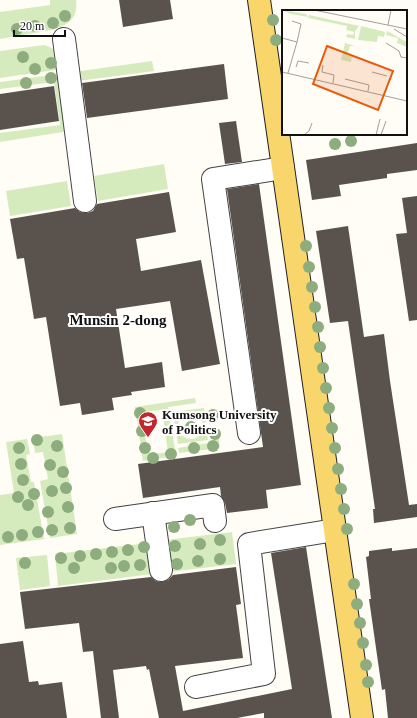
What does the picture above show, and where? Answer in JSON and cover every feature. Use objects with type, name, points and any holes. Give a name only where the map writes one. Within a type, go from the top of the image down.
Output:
[{"type":"main road","points":[[259,0],[362,718]]},
{"type":"lane","points":[[64,39],[85,201]]},
{"type":"lane","points":[[249,433],[214,179],[283,168]]},
{"type":"lane","points":[[115,519],[213,505],[216,522]]},
{"type":"lane","points":[[153,513],[161,570]]},
{"type":"lane","points":[[196,687],[264,674],[249,544],[335,530]]},
{"type":"green space","points":[[50,0],[76,0],[74,16],[64,26],[0,39],[0,12],[50,5]]},
{"type":"green space","points":[[44,45],[55,51],[62,69],[0,78],[0,51]]},
{"type":"green space","points":[[152,61],[154,71],[78,81],[79,73],[81,71]]},
{"type":"green space","points":[[59,74],[65,129],[63,132],[0,142],[0,133],[60,125],[54,82],[0,89],[0,82]]},
{"type":"green space","points":[[164,164],[168,189],[98,201],[94,176]]},
{"type":"green space","points":[[67,181],[71,206],[10,216],[6,191]]},
{"type":"green space","points":[[195,398],[196,403],[168,407],[171,427],[165,428],[161,410],[142,412],[148,455],[168,452],[165,432],[172,431],[176,456],[143,461],[135,407]]},
{"type":"green space","points":[[204,408],[206,422],[203,423],[197,415],[189,414],[181,417],[178,426],[175,427],[173,412]]},
{"type":"green space","points":[[206,426],[208,440],[178,444],[176,431],[179,430],[185,437],[193,439],[197,438],[203,432],[204,427]]},
{"type":"green space","points":[[212,427],[217,427],[220,448],[179,453],[178,448],[214,442]]},
{"type":"green space","points":[[62,434],[77,534],[50,538],[40,481],[48,479],[43,452],[35,453],[33,438]]},
{"type":"green space","points":[[27,439],[30,454],[26,455],[31,482],[34,482],[44,539],[0,545],[0,495],[14,493],[6,442]]},
{"type":"green space","points":[[232,532],[236,564],[169,572],[165,540]]},
{"type":"green space","points":[[148,543],[152,574],[58,586],[55,554]]},
{"type":"green space","points":[[47,555],[50,586],[20,590],[16,558]]},
{"type":"building","points":[[119,0],[170,0],[173,19],[123,27]]},
{"type":"building","points":[[224,64],[228,99],[87,118],[82,83]]},
{"type":"building","points":[[54,86],[59,121],[0,130],[0,94]]},
{"type":"building","points":[[236,121],[242,162],[225,164],[219,123]]},
{"type":"building","points":[[417,143],[417,170],[387,174],[387,178],[339,185],[341,196],[312,200],[306,160]]},
{"type":"building","points":[[259,184],[301,485],[266,490],[268,508],[227,513],[225,503],[221,496],[220,487],[143,498],[138,464],[263,447],[227,189]]},
{"type":"building","points":[[169,192],[176,232],[136,239],[141,271],[201,260],[220,364],[182,371],[170,301],[116,309],[125,368],[162,362],[165,387],[131,392],[132,395],[112,398],[114,410],[82,415],[80,403],[60,406],[46,317],[34,319],[24,258],[17,259],[10,219],[75,208],[80,212],[87,213],[93,211],[97,204]]},
{"type":"building","points":[[417,196],[417,320],[409,321],[396,234],[407,233],[402,198]]},
{"type":"building","points":[[348,226],[364,337],[384,334],[409,505],[417,504],[417,517],[374,523],[373,509],[375,509],[348,321],[330,323],[316,231]]},
{"type":"building","points":[[306,547],[332,718],[264,718],[264,713],[237,718],[159,718],[149,669],[147,670],[146,666],[113,670],[119,718],[101,718],[93,651],[83,652],[79,623],[25,629],[20,592],[151,577],[156,581],[162,582],[168,580],[173,575],[236,567],[241,604],[236,605],[243,658],[175,666],[183,711],[292,689],[271,553]]},
{"type":"building","points":[[392,548],[392,551],[417,548],[417,718],[388,718],[385,689],[382,690],[369,599],[371,599],[366,557],[369,556],[369,551]]},
{"type":"building","points":[[23,641],[29,682],[38,681],[39,685],[62,682],[67,718],[0,718],[0,644]]},
{"type":"place","name":"Kumsong University of Politics","points":[[148,438]]},
{"type":"district","name":"Munsin 2-dong","points":[[118,320]]}]
